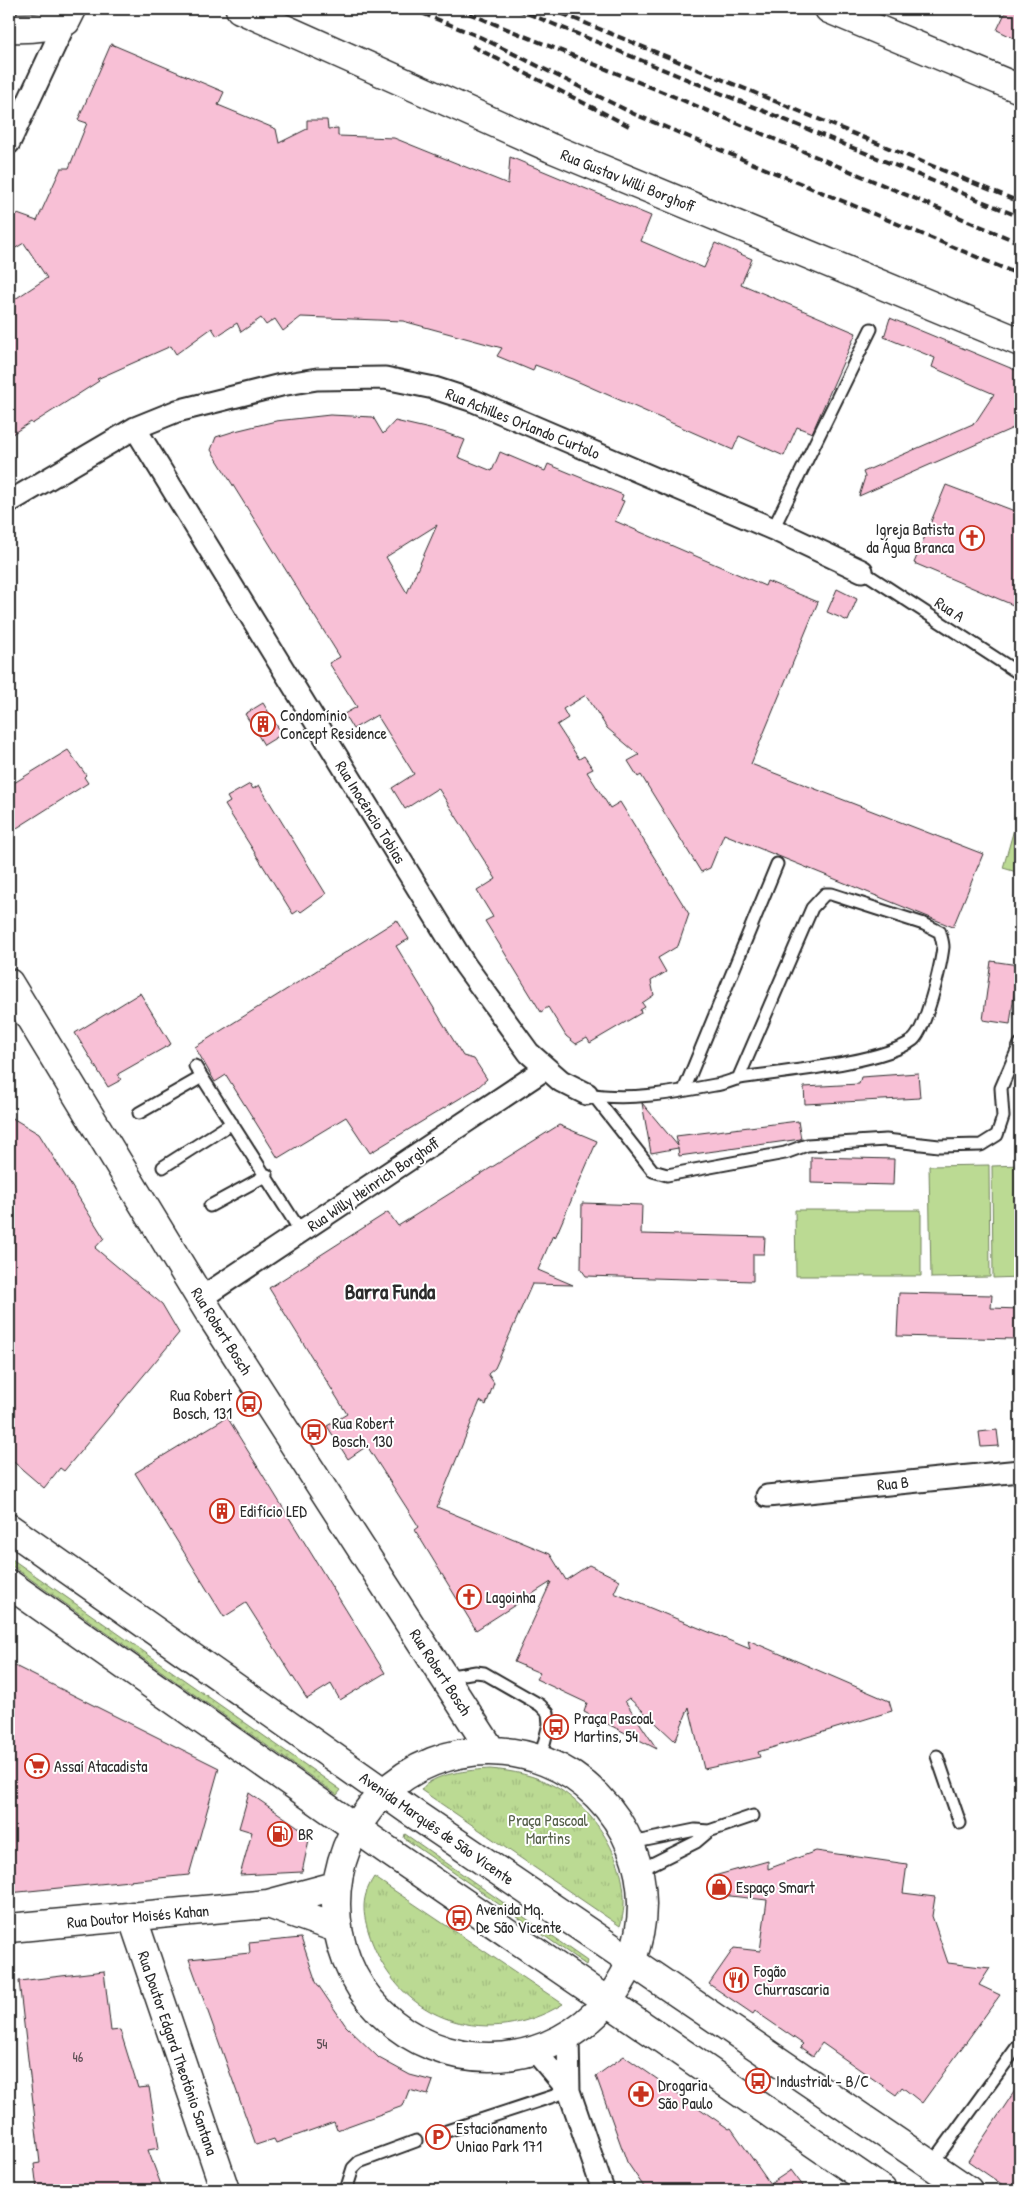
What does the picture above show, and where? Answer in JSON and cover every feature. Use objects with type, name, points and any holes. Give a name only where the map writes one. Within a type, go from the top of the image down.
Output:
[{"type":"street","name":"Rua Gustav Willi Borghoff","points":[[240,9],[551,148],[1020,342]]},
{"type":"street","points":[[829,9],[1020,89]]},
{"type":"street","points":[[9,28],[46,27],[69,15]]},
{"type":"street","points":[[9,144],[69,15]]},
{"type":"street","name":"Rua Achilles Orlando Curtolo","points":[[9,502],[135,428],[184,409],[281,385],[317,379],[385,378],[434,388],[474,401],[774,528],[862,571]]},
{"type":"street","name":"Rua Inocêncio Tobias","points":[[135,428],[465,965],[529,1053],[561,1081],[591,1095]]},
{"type":"street","name":"Rua Robert Bosch","points":[[9,983],[200,1298],[491,1750]]},
{"type":"street","name":"Rua Willy Heinrich Borghoff","points":[[200,1298],[546,1069]]},
{"type":"street","name":"Rua B","points":[[767,1496],[1020,1471]]},
{"type":"street","name":"Avenida Marquês de São Vicente","points":[[9,1528],[384,1791],[968,2190]]},
{"type":"street","points":[[9,1584],[874,2188]]},
{"type":"street","points":[[491,1750],[540,1759],[574,1776],[607,1806],[631,1843],[640,1870],[643,1915],[640,1938],[632,1962],[608,2002],[588,2022],[568,2036],[535,2051],[498,2058],[460,2055],[424,2044],[392,2024],[366,1996],[347,1964],[336,1928],[335,1886],[345,1847],[355,1827],[384,1791],[408,1773],[434,1760],[462,1752],[491,1750]]},
{"type":"street","name":"Rua Doutor Moisés Kahan","points":[[9,1928],[268,1904],[335,1886]]},
{"type":"street","name":"Rua Doutor Moisés Kahan","points":[[268,1904],[336,1928]]},
{"type":"street","name":"Rua Doutor Edgard Theotônio Santana","points":[[132,1916],[225,2190]]},
{"type":"street","points":[[568,2036],[569,2091],[603,2190]]},
{"type":"street","points":[[535,2051],[569,2091]]},
{"type":"lane","points":[[774,528],[871,330]]},
{"type":"lane","name":"Rua A","points":[[862,571],[1020,674]]},
{"type":"lane","points":[[684,1090],[777,864]]},
{"type":"lane","points":[[591,1095],[629,1097],[714,1086],[738,1079],[776,1075],[872,1056],[901,1047],[915,1038],[928,1012],[942,952],[943,945],[940,932],[924,924],[831,894],[825,894],[812,908],[738,1079]]},
{"type":"lane","points":[[591,1095],[653,1171],[668,1175],[785,1152],[807,1145],[886,1140],[939,1146],[981,1146],[997,1135],[1003,1117],[1002,1088],[1020,1044]]},
{"type":"lane","points":[[195,1066],[267,1175],[301,1232]]},
{"type":"lane","points":[[139,1113],[202,1077]]},
{"type":"lane","points":[[163,1167],[232,1123]]},
{"type":"lane","points":[[210,1206],[267,1175]]},
{"type":"lane","points":[[444,1677],[476,1672],[484,1673],[540,1705],[548,1713],[549,1724],[540,1759]]},
{"type":"lane","points":[[937,1756],[960,1822]]},
{"type":"lane","points":[[640,1870],[696,1842],[709,1831],[753,1816]]},
{"type":"lane","points":[[631,1843],[695,1830],[709,1831]]},
{"type":"lane","points":[[932,2164],[1020,2042]]},
{"type":"lane","points":[[447,2131],[569,2091]]},
{"type":"lane","points":[[346,2190],[353,2168],[359,2162],[416,2141]]},
{"type":"green space","points":[[1020,808],[1020,873],[1003,868]]},
{"type":"green space","points":[[989,1165],[990,1277],[931,1278],[929,1166]]},
{"type":"green space","points":[[1020,1165],[1020,1277],[993,1278],[992,1166]]},
{"type":"green space","points":[[795,1210],[921,1210],[921,1276],[796,1276]]},
{"type":"green space","points":[[9,1557],[341,1790],[337,1795],[9,1564]]},
{"type":"green space","name":"Praça Pascoal Martins","points":[[490,1769],[524,1774],[540,1779],[572,1798],[587,1812],[600,1829],[619,1866],[624,1906],[620,1926],[421,1790],[426,1784],[443,1776]]},
{"type":"green space","points":[[405,1834],[587,1961],[586,1965],[404,1838]]},
{"type":"green space","points":[[374,1877],[563,2004],[535,2018],[506,2025],[478,2026],[451,2020],[427,2009],[405,1992],[386,1970],[372,1942],[366,1925],[364,1901],[369,1885]]},
{"type":"building","points":[[1007,9],[1020,9],[1020,41],[997,30]]},
{"type":"building","points":[[111,44],[224,92],[218,105],[276,129],[279,143],[307,129],[307,120],[327,120],[328,129],[338,128],[338,136],[394,138],[508,184],[510,157],[651,216],[641,241],[704,268],[715,243],[752,259],[741,284],[856,333],[812,433],[797,427],[784,456],[739,436],[733,450],[572,379],[535,365],[533,371],[497,356],[502,348],[403,321],[301,317],[283,331],[275,319],[266,325],[261,318],[241,332],[237,323],[217,336],[212,328],[176,354],[171,346],[97,379],[99,381],[32,424],[31,422],[9,436],[9,303],[47,278],[24,243],[9,252],[9,211],[37,221],[61,168],[69,168],[87,123],[78,120]]},
{"type":"building","points":[[890,318],[1020,372],[1020,425],[859,496],[865,477],[863,472],[975,423],[994,394],[932,367],[935,358],[884,337]]},
{"type":"building","points":[[330,415],[373,417],[383,434],[395,421],[443,432],[465,440],[458,457],[492,471],[500,452],[545,471],[548,464],[623,495],[621,500],[624,501],[615,521],[765,586],[767,581],[818,602],[751,764],[983,854],[953,927],[724,834],[710,868],[701,872],[641,775],[638,777],[628,761],[639,755],[607,728],[586,695],[563,709],[568,718],[557,725],[579,759],[584,756],[593,769],[587,772],[610,808],[620,802],[689,914],[678,946],[658,958],[666,972],[651,981],[654,995],[642,1003],[645,1007],[640,1010],[641,1013],[590,1043],[587,1038],[576,1044],[566,1036],[548,1007],[541,1012],[485,921],[493,917],[477,891],[496,879],[438,788],[405,809],[392,788],[414,774],[377,715],[353,729],[344,714],[357,707],[329,663],[340,657],[211,450],[216,437],[276,421]],"holes":[[[437,525],[407,593],[386,557]]]},
{"type":"building","name":"Igreja Batista da Água Branca","points":[[946,485],[1020,513],[1020,608],[914,563]]},
{"type":"building","points":[[837,589],[857,599],[848,621],[827,612]]},
{"type":"building","name":"Condomínio Concept Residence","points":[[263,703],[282,734],[264,745],[245,714]]},
{"type":"building","points":[[68,750],[86,775],[84,777],[88,783],[9,833],[9,786]]},
{"type":"building","points":[[250,784],[253,789],[259,785],[326,894],[301,912],[299,910],[293,914],[225,805],[230,802],[227,797]]},
{"type":"building","points":[[397,920],[409,939],[396,946],[463,1056],[474,1059],[487,1079],[477,1088],[370,1153],[346,1117],[278,1158],[226,1075],[215,1082],[195,1047]]},
{"type":"building","points":[[991,961],[1018,965],[1010,1024],[983,1020]]},
{"type":"building","points":[[140,993],[171,1044],[118,1074],[121,1080],[108,1087],[75,1033]]},
{"type":"building","points":[[918,1073],[920,1098],[805,1104],[804,1087],[859,1084],[861,1077]]},
{"type":"building","points":[[642,1103],[678,1146],[676,1136],[798,1121],[801,1139],[679,1156],[678,1148],[651,1153]]},
{"type":"building","points":[[9,1116],[39,1134],[104,1238],[95,1248],[162,1304],[179,1333],[64,1471],[60,1468],[44,1488],[9,1458]]},
{"type":"building","points":[[559,1125],[597,1141],[555,1238],[553,1235],[538,1270],[573,1285],[532,1284],[495,1368],[488,1374],[494,1383],[486,1405],[480,1401],[437,1507],[550,1554],[566,1580],[589,1565],[620,1580],[614,1593],[750,1649],[748,1640],[889,1701],[892,1711],[758,1752],[760,1757],[704,1769],[689,1707],[675,1741],[629,1698],[625,1701],[657,1749],[584,1712],[587,1703],[536,1679],[540,1673],[514,1662],[551,1582],[476,1630],[415,1530],[419,1527],[367,1446],[348,1459],[327,1426],[347,1414],[269,1288],[388,1212],[398,1226]]},
{"type":"building","points":[[811,1157],[894,1159],[893,1185],[811,1183]]},
{"type":"building","points":[[582,1203],[642,1205],[641,1234],[765,1237],[764,1254],[753,1254],[753,1281],[586,1276],[581,1269]]},
{"type":"building","points":[[899,1293],[992,1295],[991,1308],[1020,1309],[1020,1324],[1017,1324],[1015,1339],[897,1336]]},
{"type":"building","name":"Edifício LED","points":[[227,1417],[385,1673],[340,1700],[331,1684],[307,1699],[246,1603],[224,1617],[135,1473]]},
{"type":"building","points":[[997,1430],[999,1446],[981,1447],[979,1432]]},
{"type":"building","points":[[9,1663],[219,1768],[189,1875],[9,1893]]},
{"type":"building","name":"BR","points":[[249,1793],[310,1835],[302,1872],[240,1875],[252,1832],[239,1828]]},
{"type":"building","points":[[816,1851],[907,1864],[903,1893],[935,1897],[932,1916],[948,1963],[990,1968],[979,1985],[1000,1995],[922,2103],[902,2087],[896,2095],[822,2043],[813,2056],[800,2047],[803,2044],[755,2011],[753,2014],[709,1984],[734,1948],[760,1951],[767,1900],[712,1894],[714,1876],[768,1861],[768,1869]]},
{"type":"building","points":[[301,1938],[316,1982],[346,2026],[379,2058],[410,2075],[433,2081],[428,2095],[409,2090],[403,2106],[337,2130],[334,2122],[276,2143],[274,2139],[256,2145],[189,1959],[250,1953],[249,1943]]},
{"type":"building","points":[[104,1971],[111,2031],[120,2030],[138,2088],[149,2087],[159,2148],[148,2150],[163,2190],[37,2190],[34,2164],[40,2163],[19,1981]]},
{"type":"building","points":[[624,2056],[729,2129],[731,2128],[770,2184],[791,2170],[806,2190],[646,2190],[627,2162],[596,2076]]},
{"type":"building","points":[[1020,2083],[1020,2190],[1010,2190],[968,2161]]},
{"type":"railway","points":[[412,9],[480,37],[634,114],[1020,275]]},
{"type":"railway","points":[[458,9],[675,97],[1020,243]]},
{"type":"railway","points":[[517,9],[1020,217]]},
{"type":"railway","points":[[551,9],[1020,202]]},
{"type":"railway","points":[[472,46],[631,127]]},
{"type":"place","name":"Igreja Batista da Água Branca","points":[[972,538]]},
{"type":"place","name":"Condomínio Concept Residence","points":[[263,724]]},
{"type":"place","name":"Rua Robert Bosch, 131","points":[[249,1404]]},
{"type":"place","name":"Rua Robert Bosch, 130","points":[[314,1432]]},
{"type":"place","name":"Edifício LED","points":[[222,1511]]},
{"type":"place","name":"Lagoinha","points":[[469,1597]]},
{"type":"place","name":"Praça Pascoal Martins, 54","points":[[556,1727]]},
{"type":"place","name":"Assaí Atacadista","points":[[37,1766]]},
{"type":"place","name":"BR","points":[[280,1834]]},
{"type":"place","name":"Espaço Smart","points":[[719,1887]]},
{"type":"place","name":"Avenida Mq. De São Vicente","points":[[459,1918]]},
{"type":"place","name":"Fogão Churrascaria","points":[[736,1980]]},
{"type":"place","name":"Industrial - B/C","points":[[758,2081]]},
{"type":"place","name":"Drogaria São Paulo","points":[[641,2094]]},
{"type":"place","name":"Estacionamento Uniao Park 171","points":[[438,2137]]},
{"type":"district","name":"Barra Funda","points":[[390,1291]]}]
